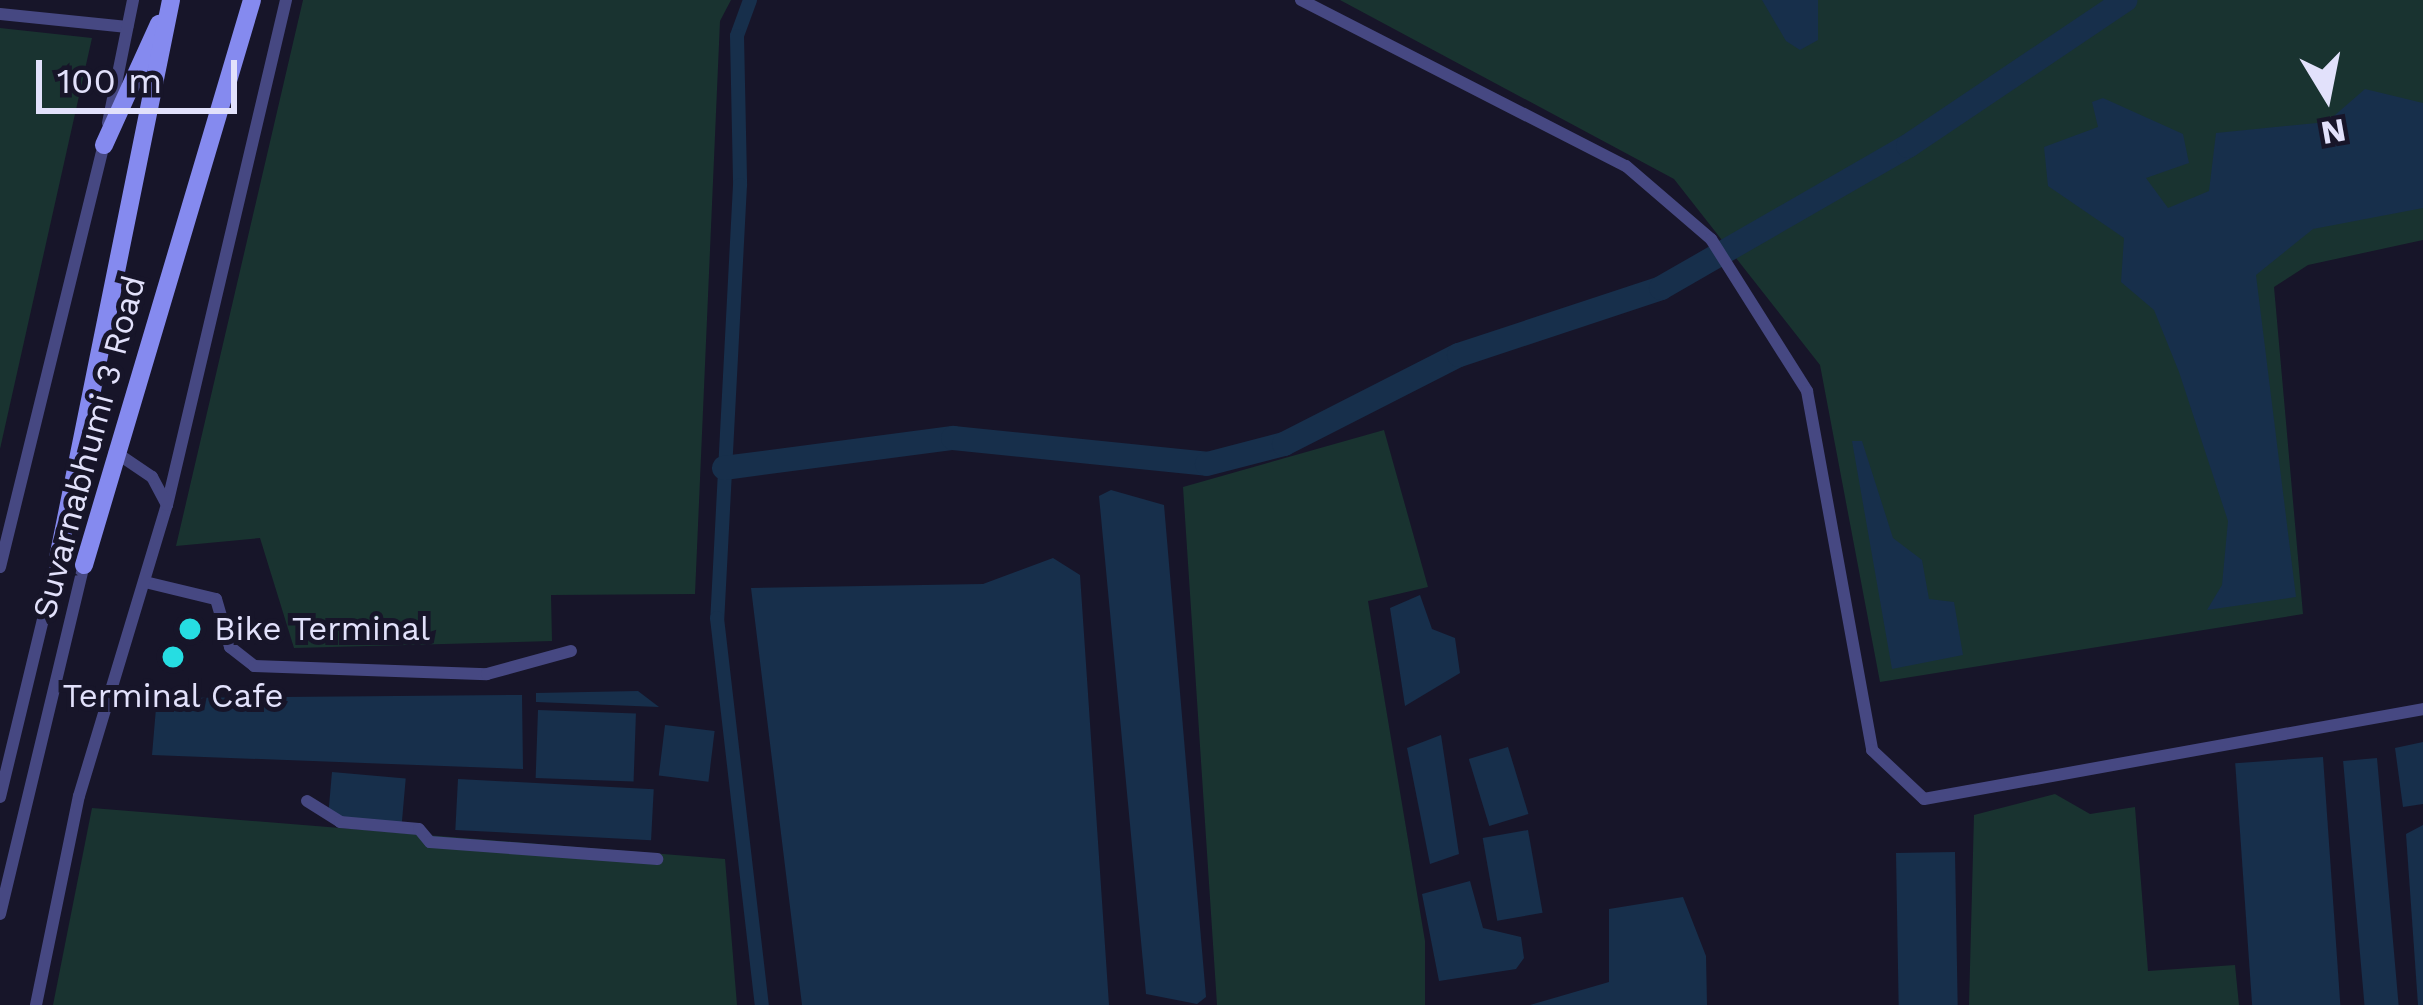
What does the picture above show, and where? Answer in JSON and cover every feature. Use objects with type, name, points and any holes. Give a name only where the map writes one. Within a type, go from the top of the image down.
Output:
[{"type":"main road","points":[[104,146],[170,0]]},
{"type":"main road","name":"Suvarnabhumi 3 Road","points":[[58,557],[170,0]]},
{"type":"main road","name":"Suvarnabhumi 3 Road","points":[[84,565],[114,452],[253,0]]},
{"type":"street","points":[[1,559],[104,146],[133,0]]},
{"type":"street","points":[[36,1005],[76,806],[167,505],[286,0]]},
{"type":"street","points":[[1300,0],[1626,166],[1711,239],[1788,349],[1822,439],[1872,750],[1924,799],[2423,709]]},
{"type":"street","points":[[0,14],[127,27]]},
{"type":"street","points":[[114,452],[152,477],[167,505]]},
{"type":"street","name":"Suvarnabhumi 3 Road","points":[[0,797],[58,557]]},
{"type":"street","name":"Suvarnabhumi 3 Road","points":[[0,914],[84,565]]},
{"type":"street","points":[[145,582],[215,599],[230,647],[254,666],[487,674],[571,651]]},
{"type":"street","points":[[307,802],[340,822],[419,829],[430,842],[657,860]]},
{"type":"green space","points":[[303,0],[731,0],[720,21],[695,594],[551,595],[552,641],[294,648],[260,538],[176,546]]},
{"type":"green space","points":[[1340,0],[2423,0],[2423,240],[2308,265],[2274,287],[2303,614],[1880,682],[1820,365],[1674,179]]},
{"type":"green space","points":[[0,28],[92,38],[0,449]]},
{"type":"green space","points":[[1384,430],[1428,587],[1368,601],[1425,941],[1425,1005],[1217,1005],[1183,487]]},
{"type":"green space","points":[[2055,794],[2090,814],[2135,807],[2148,971],[2235,965],[2239,1005],[1969,1005],[1974,815]]},
{"type":"green space","points":[[92,808],[725,859],[737,1005],[53,1005]]},
{"type":"water","points":[[1762,0],[1818,0],[1818,40],[1800,50],[1786,41]]},
{"type":"water","points":[[2365,89],[2423,103],[2423,208],[2313,229],[2256,275],[2296,597],[2207,610],[2222,585],[2228,521],[2179,372],[2154,310],[2121,282],[2124,238],[2048,186],[2044,147],[2098,127],[2092,102],[2103,98],[2183,134],[2189,163],[2146,178],[2168,208],[2209,191],[2216,133],[2327,122]]},
{"type":"water","points":[[1852,441],[1862,441],[1893,538],[1922,560],[1929,599],[1954,602],[1963,655],[1892,669]]},
{"type":"water","points":[[1111,490],[1164,505],[1206,997],[1197,1004],[1146,994],[1099,496]]},
{"type":"water","points":[[1053,558],[1080,575],[1109,1005],[802,1005],[751,588],[983,584]]},
{"type":"water","points":[[1420,595],[1432,629],[1455,638],[1460,673],[1405,706],[1390,608]]},
{"type":"water","points":[[638,691],[659,707],[536,702],[536,693]]},
{"type":"water","points":[[522,695],[523,769],[152,755],[156,708],[168,710],[169,698]]},
{"type":"water","points":[[538,710],[636,713],[634,781],[536,778]]},
{"type":"water","points":[[665,725],[715,731],[708,782],[659,776]]},
{"type":"water","points":[[1441,735],[1459,854],[1430,864],[1407,748]]},
{"type":"water","points":[[2423,742],[2423,804],[2403,807],[2395,748]]},
{"type":"water","points":[[1508,747],[1528,814],[1489,826],[1469,759]]},
{"type":"water","points":[[2323,757],[2340,1005],[2252,1005],[2235,763]]},
{"type":"water","points":[[2377,758],[2399,1005],[2364,1005],[2343,761]]},
{"type":"water","points":[[332,772],[406,778],[402,824],[328,818]]},
{"type":"water","points":[[458,779],[654,789],[651,840],[455,830]]},
{"type":"water","points":[[2423,825],[2423,1005],[2418,1005],[2406,834]]},
{"type":"water","points":[[1528,830],[1543,913],[1497,921],[1483,838]]},
{"type":"water","points":[[1955,852],[1958,1005],[1899,1005],[1896,853]]},
{"type":"water","points":[[1470,881],[1483,928],[1521,937],[1524,958],[1516,969],[1439,981],[1422,894]]},
{"type":"water","points":[[1683,897],[1706,956],[1707,1005],[1530,1005],[1609,982],[1609,909]]},
{"type":"waterway","points":[[750,0],[737,36],[740,185],[717,618],[762,1005]]},
{"type":"waterway","points":[[724,468],[953,438],[1207,464],[1284,444],[1459,355],[1661,288],[1908,146],[2125,0]]},
{"type":"place","name":"Bike Terminal","points":[[190,629]]},
{"type":"place","name":"Terminal Cafe","points":[[173,657]]}]
